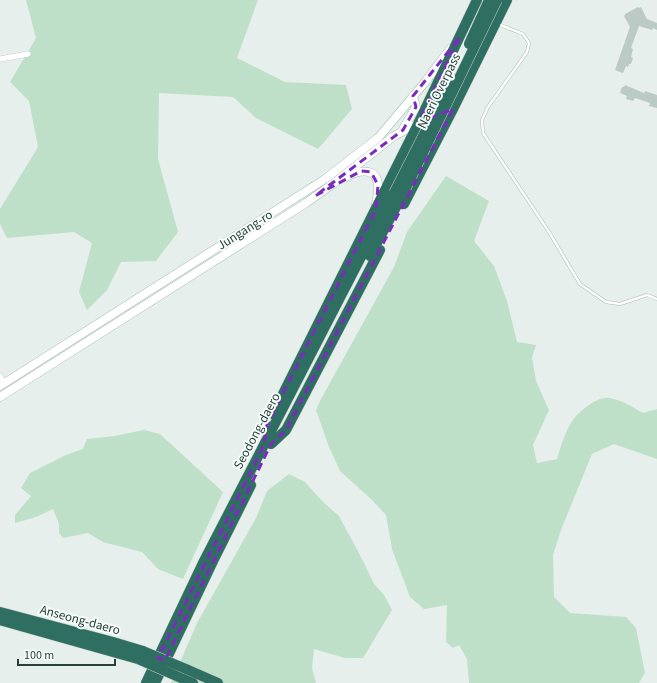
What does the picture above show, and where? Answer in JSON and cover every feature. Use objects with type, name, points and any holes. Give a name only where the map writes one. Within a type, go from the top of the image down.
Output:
[{"type":"highway","points":[[267,445],[267,425],[419,122],[477,0]]},
{"type":"highway","name":"Naeri Overpass","points":[[399,194],[489,0]]},
{"type":"highway","name":"Naeri Overpass","points":[[399,194],[498,0]]},
{"type":"highway","points":[[267,445],[286,430],[453,110],[507,0]]},
{"type":"highway","points":[[401,158],[413,151],[424,156],[423,168]]},
{"type":"highway","name":"Seodong-daero","points":[[146,683],[204,561],[267,445],[399,194]]},
{"type":"highway","name":"Seodong-daero","points":[[155,683],[267,445]]},
{"type":"highway","name":"Anseong-daero","points":[[3,617],[140,655],[184,673],[218,683]]},
{"type":"highway","name":"Anseong-daero","points":[[184,673],[193,683]]},
{"type":"main road","name":"Jungang-ro","points":[[2,382],[305,193],[325,178],[379,137],[414,96],[459,38]]},
{"type":"main road","points":[[403,130],[416,108],[414,96]]},
{"type":"main road","name":"Jungang-ro","points":[[0,397],[315,196],[403,130],[419,122],[453,110]]},
{"type":"main road","points":[[315,196],[350,175],[361,171],[371,172],[376,177],[378,185],[376,209]]},
{"type":"street","points":[[0,60],[28,54]]},
{"type":"lane","points":[[496,23],[523,34],[529,43],[528,52],[488,107],[482,120],[483,133],[549,232],[580,284],[606,302],[620,304],[647,296],[657,299]]},
{"type":"highlighted area","points":[[459,38],[419,122],[453,109],[286,430],[271,444],[165,660],[158,658],[264,445],[267,425],[376,209],[378,185],[371,172],[361,171],[315,196],[403,130],[416,107],[413,96]]},
{"type":"green space","points":[[26,0],[258,0],[237,58],[285,82],[346,85],[352,109],[318,149],[256,118],[233,97],[159,93],[158,159],[178,232],[156,261],[121,262],[107,290],[87,310],[79,292],[92,243],[74,232],[7,238],[0,224],[0,209],[38,147],[29,101],[10,82],[36,38]]},
{"type":"green space","points":[[446,176],[489,201],[474,241],[494,266],[507,301],[517,342],[536,345],[532,357],[536,381],[549,410],[533,445],[537,463],[557,459],[565,434],[572,421],[584,409],[598,400],[607,398],[618,400],[643,413],[657,409],[657,459],[614,444],[592,454],[561,530],[553,555],[554,597],[570,613],[626,617],[636,628],[645,673],[639,683],[469,683],[467,659],[459,645],[453,648],[446,642],[447,605],[424,609],[410,597],[392,549],[386,515],[340,471],[329,447],[316,410],[394,267],[407,232]]},
{"type":"green space","points":[[144,430],[160,434],[223,492],[183,579],[158,569],[142,552],[103,542],[88,533],[63,538],[59,533],[59,524],[53,509],[36,517],[15,523],[15,515],[31,496],[21,488],[30,473],[66,455],[83,449],[87,439],[114,436]]},
{"type":"green space","points":[[289,474],[305,482],[322,501],[339,516],[374,584],[384,595],[392,610],[363,658],[345,658],[314,649],[312,668],[316,683],[171,683],[197,623],[256,518],[267,491]]},
{"type":"building","points":[[638,7],[641,7],[647,19],[657,23],[657,30],[639,26],[631,48],[633,49],[631,57],[633,58],[631,64],[629,64],[628,67],[626,66],[623,73],[615,70],[630,27],[624,16]]},
{"type":"building","points":[[625,85],[644,93],[645,91],[657,95],[657,108],[649,106],[650,103],[635,98],[633,101],[626,99],[627,96],[620,93],[622,87]]}]
